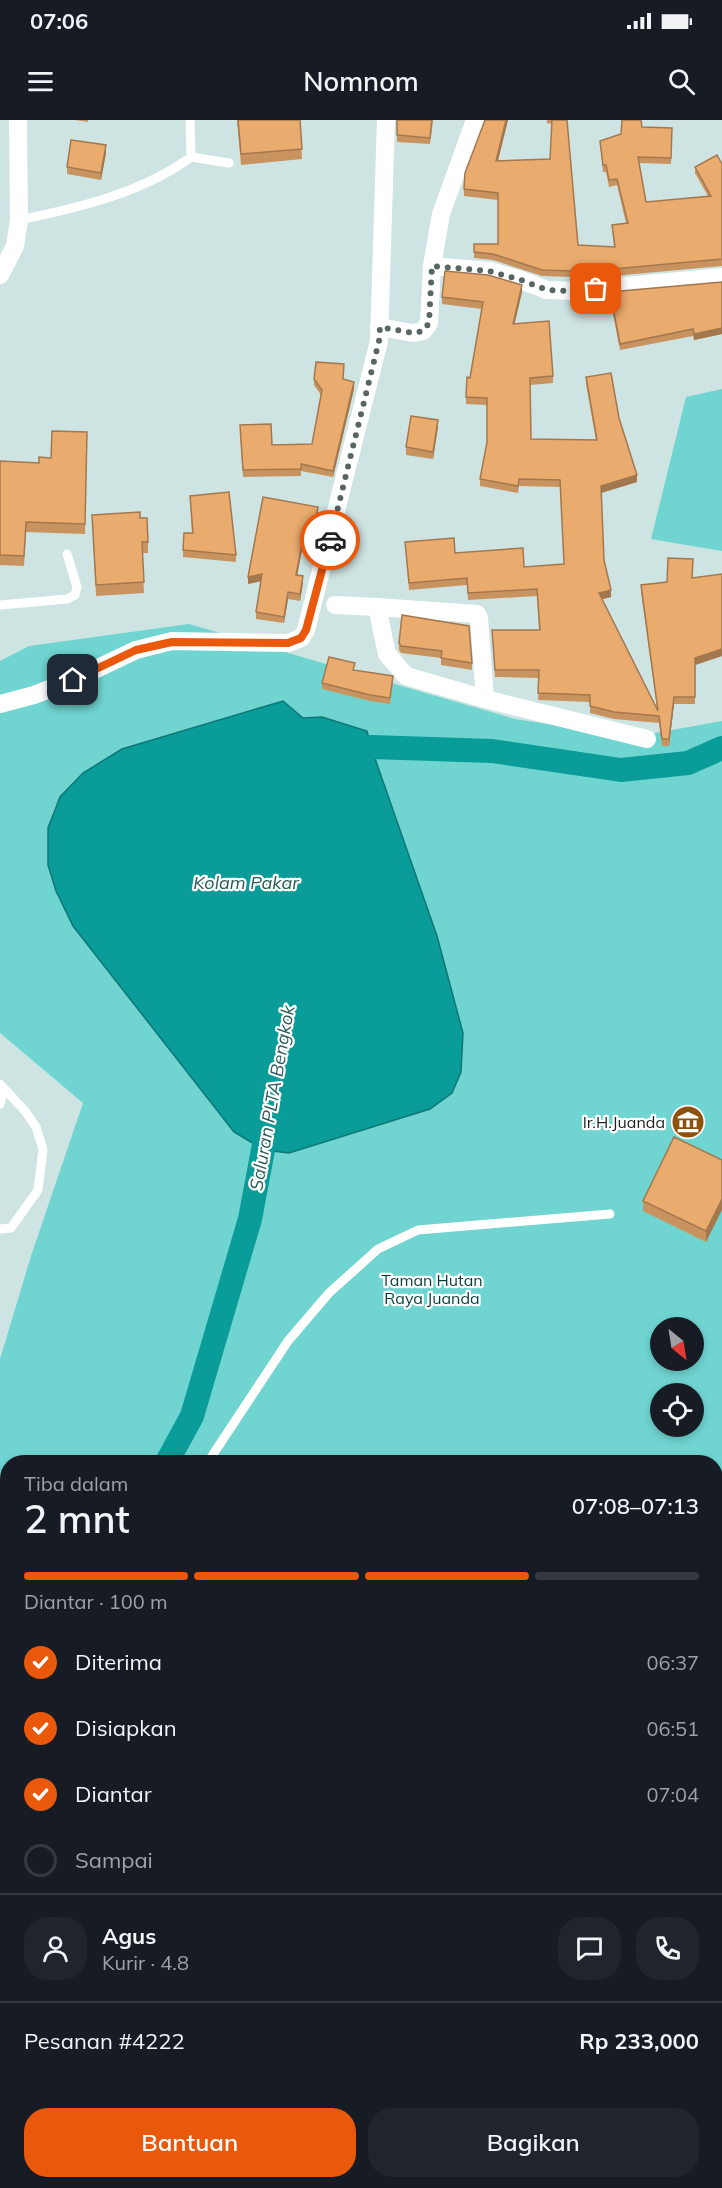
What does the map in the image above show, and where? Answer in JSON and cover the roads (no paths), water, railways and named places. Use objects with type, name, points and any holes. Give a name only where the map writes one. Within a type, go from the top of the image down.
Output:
[{"type":"street","points":[[0,275],[15,246],[19,220],[18,120]]},
{"type":"street","points":[[0,704],[34,695],[73,680],[136,650],[172,642],[288,643],[301,638],[306,630],[330,542],[379,334],[386,120]]},
{"type":"street","points":[[379,334],[423,331],[429,323],[432,266],[441,214],[475,120]]},
{"type":"street","points":[[432,266],[489,271],[547,290],[573,291],[722,277]]},
{"type":"street","points":[[334,605],[477,614],[485,699]]},
{"type":"street","points":[[377,607],[387,654],[406,676],[485,699],[647,738]]},
{"type":"lane","points":[[190,120],[191,157]]},
{"type":"lane","points":[[19,220],[75,208],[111,196],[172,171],[191,157],[229,163]]},
{"type":"lane","points":[[0,605],[67,599],[75,595],[77,587],[67,554]]},
{"type":"lane","points":[[0,1104],[2,1086]]},
{"type":"lane","points":[[0,1229],[11,1228],[38,1190],[43,1149],[36,1127],[2,1086]]},
{"type":"lane","points":[[213,1455],[288,1341],[329,1293],[378,1249],[418,1230],[610,1214]]},
{"type":"water","name":"Kolam Pakar","points":[[283,701],[303,718],[322,717],[367,731],[437,936],[463,1033],[461,1072],[452,1093],[430,1109],[289,1153],[264,1150],[234,1132],[73,926],[56,891],[48,865],[48,828],[60,797],[83,773],[122,749]]},
{"type":"waterway","points":[[371,747],[492,751],[621,770],[688,763],[722,748]]},
{"type":"waterway","name":"Saluran PLTA Bengkok","points":[[171,1455],[192,1416],[250,1219],[269,1118]]},
{"type":"place","name":"Ir.H.Juanda","points":[[688,1122]]},
{"type":"park label","name":"Taman Hutan Raya Juanda","points":[[432,1289]]}]
